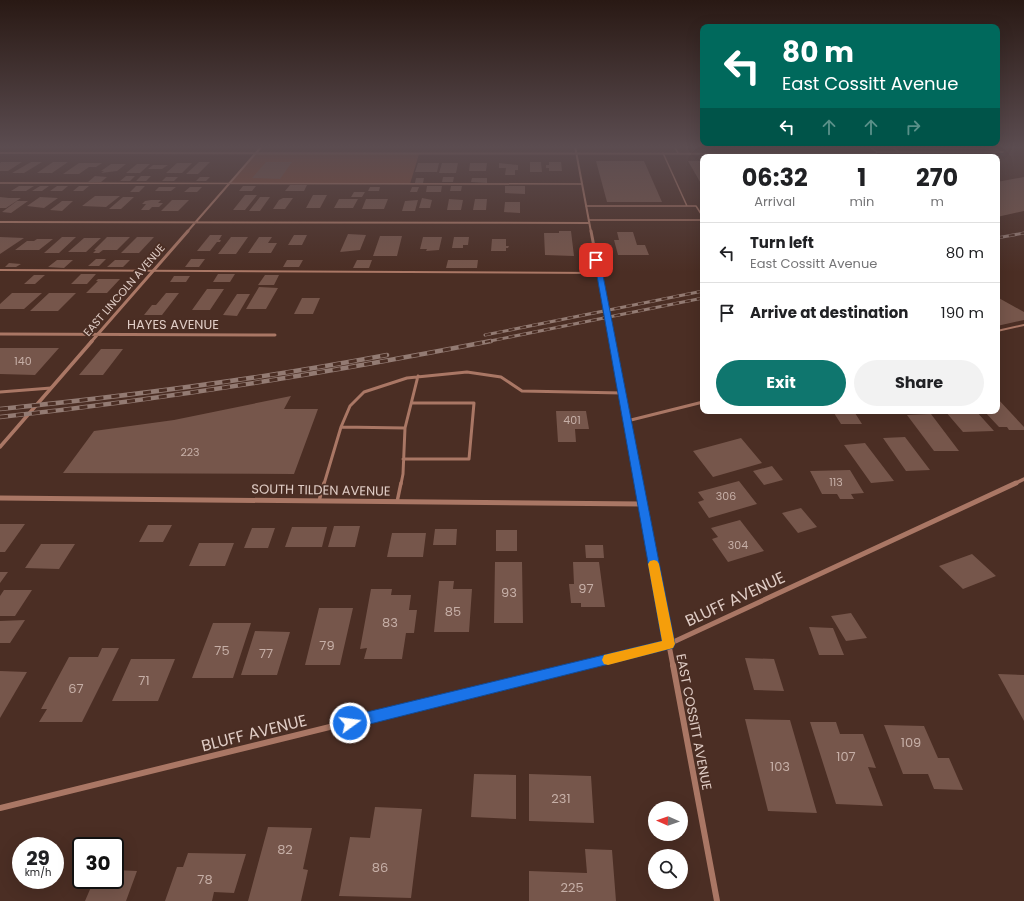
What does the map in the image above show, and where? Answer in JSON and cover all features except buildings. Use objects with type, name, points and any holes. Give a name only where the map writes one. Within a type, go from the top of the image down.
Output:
[{"type":"street","name":"EAST LINCOLN AVENUE","points":[[0,447],[224,188]]},
{"type":"street","name":"EAST COSSITT AVENUE","points":[[583,188],[717,901]]},
{"type":"street","points":[[0,222],[589,221]]},
{"type":"street","name":"HAYES AVENUE","points":[[0,334],[275,335]]},
{"type":"street","name":"BLUFF AVENUE","points":[[0,808],[669,644],[1024,479]]},
{"type":"street","name":"SOUTH TILDEN AVENUE","points":[[0,498],[642,504]]},
{"type":"lane","points":[[679,188],[687,206]]},
{"type":"lane","points":[[586,206],[696,206],[700,213]]},
{"type":"lane","points":[[589,221],[700,219]]},
{"type":"lane","points":[[0,270],[599,273]]},
{"type":"lane","points":[[1000,330],[1024,325]]},
{"type":"lane","points":[[319,501],[341,428],[350,406],[364,392],[407,378],[468,372],[501,377],[522,391],[622,393]]},
{"type":"lane","points":[[397,502],[403,474],[405,428],[418,376]]},
{"type":"lane","points":[[0,392],[51,388]]},
{"type":"lane","points":[[403,459],[468,459],[474,403],[412,403]]},
{"type":"lane","points":[[627,421],[700,403]]},
{"type":"lane","points":[[341,428],[405,428]]},
{"type":"railway","points":[[1000,237],[1024,233]]},
{"type":"railway","points":[[485,335],[700,292]]},
{"type":"railway","points":[[485,342],[700,299]]},
{"type":"railway","points":[[0,417],[123,402],[246,384],[369,364],[491,341]]},
{"type":"railway","points":[[0,409],[194,386],[291,372],[387,355]]},
{"type":"slow traffic","points":[[608,660],[669,644],[654,564]]},
{"type":"route","points":[[350,723],[669,644],[596,260]]}]
